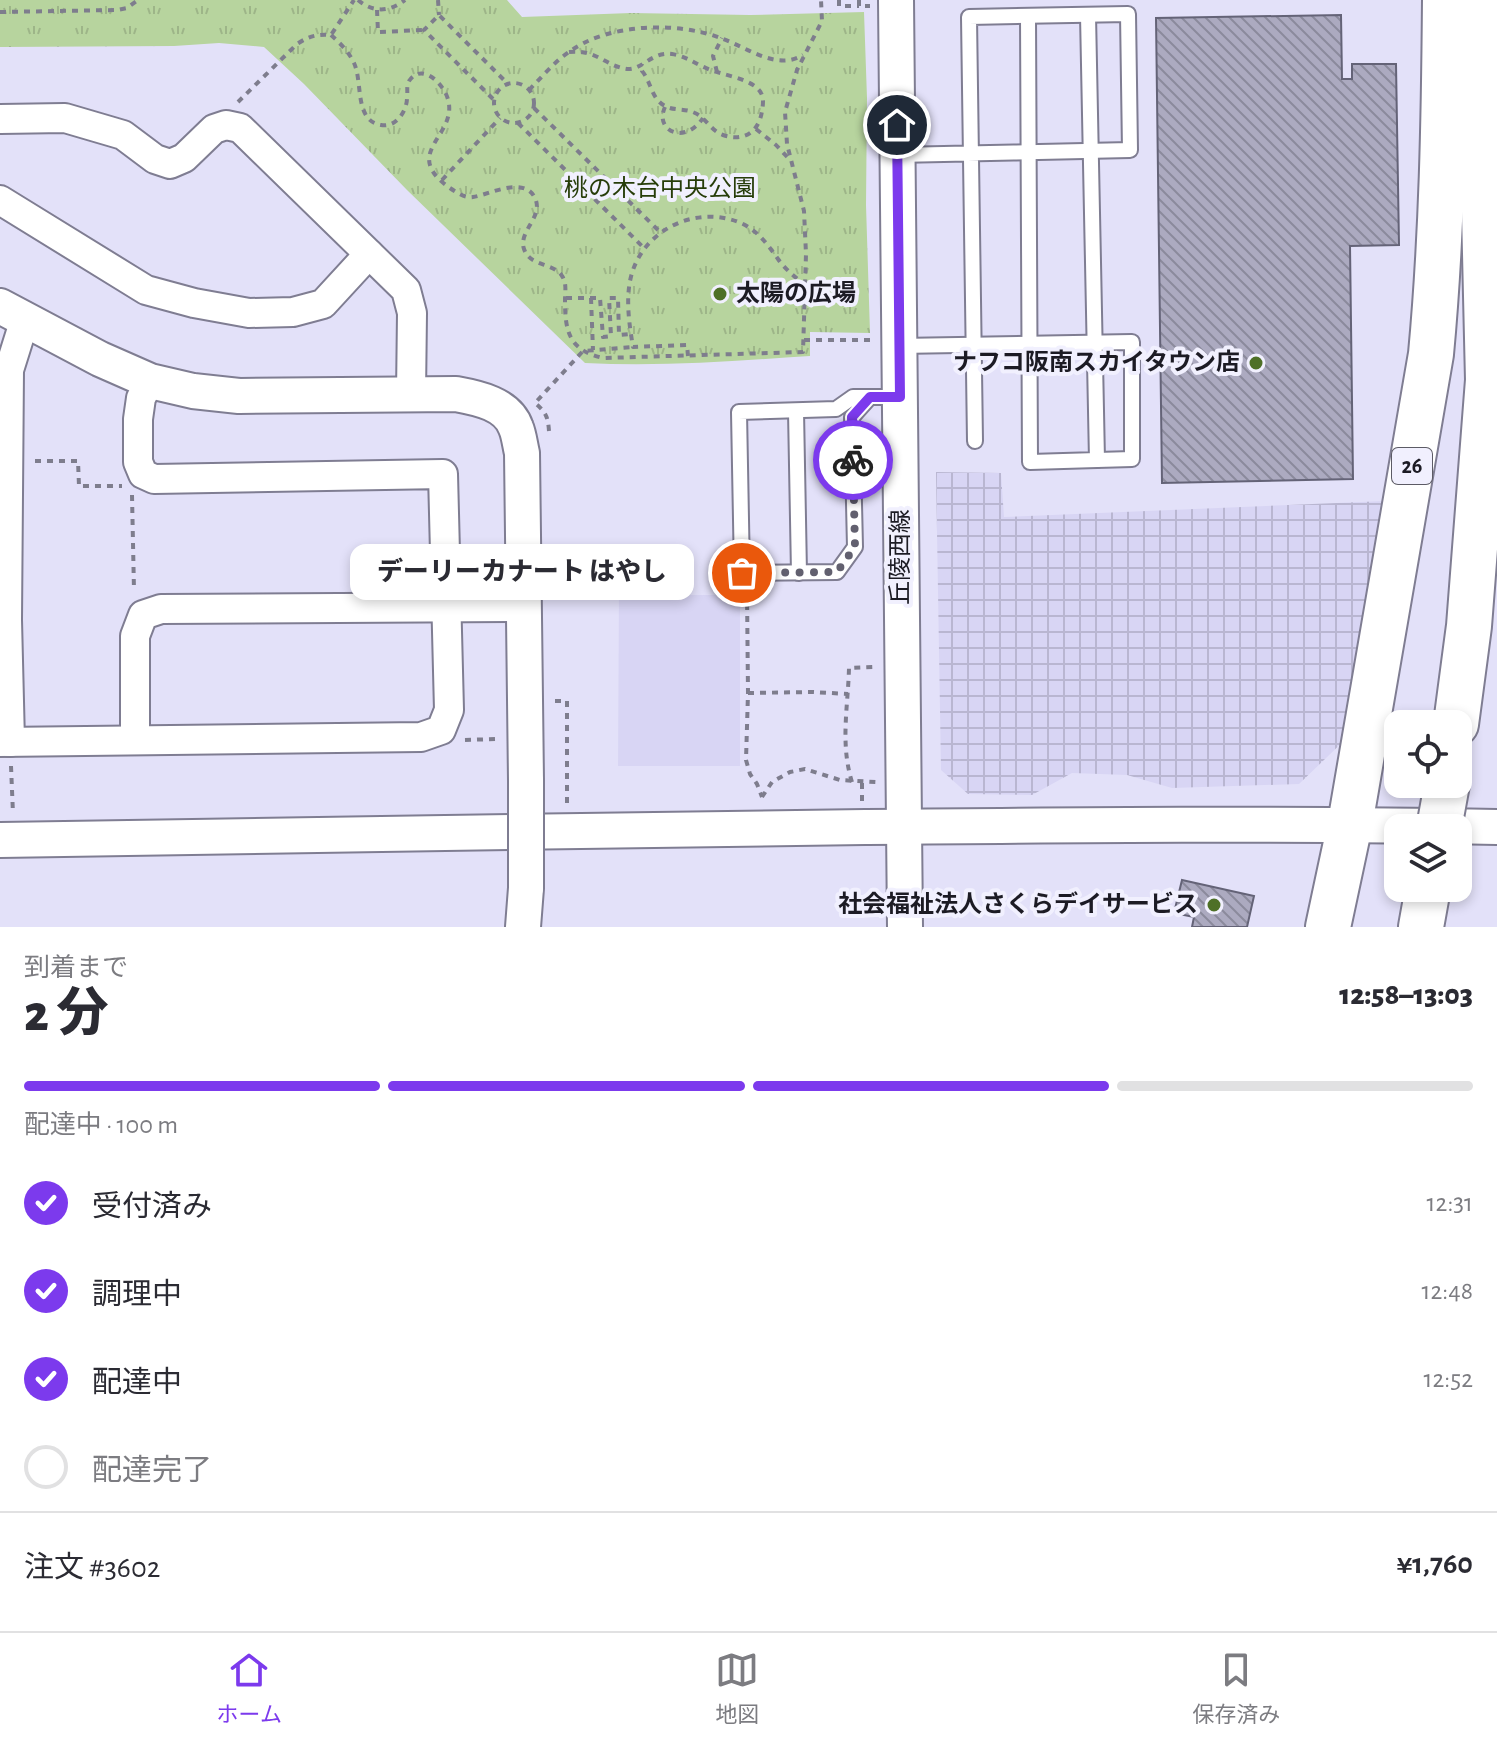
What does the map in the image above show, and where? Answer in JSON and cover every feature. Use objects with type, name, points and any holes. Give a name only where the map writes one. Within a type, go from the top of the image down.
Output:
[{"type":"highway","name":"26","points":[[1328,927],[1350,824],[1431,354],[1438,281],[1445,0]]},
{"type":"highway","points":[[1458,710],[1469,626],[1488,380],[1479,0]]},
{"type":"highway","points":[[1421,927],[1425,902]]},
{"type":"street","name":"丘陵西線","points":[[896,0],[899,343],[885,397],[903,782],[905,927]]},
{"type":"street","points":[[0,119],[65,118],[123,135],[155,159],[170,164],[184,158],[214,129],[226,125],[240,128],[406,290],[412,313],[411,394]]},
{"type":"street","points":[[0,200],[146,290],[249,313],[293,312],[323,304],[369,254]]},
{"type":"street","points":[[150,381],[141,398],[138,462],[143,474],[154,479],[443,474],[449,710],[441,730],[421,737],[5,742],[4,620],[13,312],[100,359],[150,381],[193,391],[239,396],[456,394],[480,399],[502,409],[516,425],[522,453],[526,781],[523,927]]},
{"type":"street","points":[[135,740],[135,636],[143,615],[161,609],[523,607]]},
{"type":"street","points":[[7,840],[567,830],[760,812],[903,827],[1350,824],[1497,827]]},
{"type":"lane","points":[[897,155],[972,153],[1130,150],[1128,14],[969,17],[972,153],[975,441]]},
{"type":"lane","points":[[1088,15],[1097,460]]},
{"type":"lane","points":[[899,343],[974,345],[1030,344],[1095,343],[1132,342],[1132,459],[1030,462],[1030,344],[1028,16]]},
{"type":"lane","points":[[853,397],[885,397],[852,417],[855,547],[837,572],[742,573],[739,412],[836,409],[853,397]]},
{"type":"lane","points":[[796,411],[799,573]]},
{"type":"path","points":[[102,0],[102,10]]},
{"type":"path","points":[[0,12],[127,8],[138,0]]},
{"type":"path","points":[[331,35],[356,0],[377,10],[387,9],[405,0]]},
{"type":"path","points":[[438,0],[439,15],[508,84]]},
{"type":"path","points":[[226,125],[230,110],[297,44],[319,34],[331,35],[344,47],[355,65],[362,109],[378,125],[389,125],[404,111],[406,89],[415,74],[424,73],[435,78],[451,110],[428,156],[429,165],[453,190],[473,197],[506,187],[527,190],[534,197],[536,208],[524,234],[524,251],[531,260],[561,274],[565,282],[565,327],[583,351],[603,358],[803,352],[804,211],[787,144],[785,112],[794,78],[822,21],[821,0]]},
{"type":"path","points":[[839,0],[839,6],[859,6]]},
{"type":"path","points":[[377,10],[378,32],[424,30],[439,15]]},
{"type":"path","points":[[529,90],[569,52],[597,37],[649,28],[697,31],[722,38],[770,59],[786,62],[804,55]]},
{"type":"path","points":[[424,30],[493,99],[500,118],[518,123],[525,120],[534,108],[529,90],[520,84],[508,84],[499,89],[493,99]]},
{"type":"path","points":[[717,72],[713,56],[722,38]]},
{"type":"path","points":[[569,52],[581,51],[628,69],[650,57],[669,53],[749,82],[763,96],[763,108],[756,129],[742,138],[732,137],[720,134],[697,113],[665,107],[651,89],[642,64]]},
{"type":"path","points":[[665,107],[664,123],[677,134],[693,130],[703,118]]},
{"type":"path","points":[[534,108],[660,232]]},
{"type":"path","points":[[442,180],[500,118]]},
{"type":"path","points":[[518,123],[644,248]]},
{"type":"path","points":[[756,129],[792,163]]},
{"type":"path","points":[[633,347],[629,286],[633,270],[644,248],[660,232],[675,224],[709,216],[735,221],[757,233],[779,261],[805,285]]},
{"type":"path","points":[[565,298],[600,298],[603,337],[611,336],[609,298],[618,298],[619,335],[630,334]]},
{"type":"path","points":[[591,298],[593,350]]},
{"type":"path","points":[[804,340],[899,343]]},
{"type":"path","points":[[583,351],[687,345],[688,356]]},
{"type":"path","points":[[8,461],[78,461],[79,486],[132,486],[135,603]]},
{"type":"path","points":[[747,585],[746,760],[757,784],[760,812]]},
{"type":"path","points":[[849,668],[844,733],[852,782]]},
{"type":"path","points":[[748,693],[848,694]]},
{"type":"path","points":[[552,701],[567,701],[567,830]]},
{"type":"path","points":[[441,730],[454,740],[506,739]]},
{"type":"path","points":[[5,742],[7,840]]},
{"type":"path","points":[[760,812],[772,782],[790,772],[805,769],[852,782],[903,782]]},
{"type":"shaded area","points":[[936,472],[1001,473],[1004,517],[1385,501],[1350,735],[1299,784],[1172,788],[1127,775],[1072,773],[1032,795],[968,794],[941,770]]},
{"type":"shaded area","points":[[619,595],[740,595],[740,766],[618,766]]},
{"type":"green space","name":"桃の木台中央公園","points":[[0,0],[507,0],[522,17],[631,13],[750,15],[864,12],[870,333],[810,332],[810,356],[669,364],[585,363],[264,47],[219,43],[0,47]]},
{"type":"building","name":"ナフコ阪南スカイタウン店","points":[[1341,15],[1342,79],[1352,79],[1352,64],[1396,64],[1399,245],[1350,246],[1353,479],[1162,483],[1156,18]]},
{"type":"building","name":"社会福祉法人さくらデイサービス","points":[[1182,880],[1254,896],[1247,927],[1192,927],[1194,917],[1174,913]]},
{"type":"way so far","points":[[742,573],[837,572],[855,547],[853,460]]},
{"type":"place","name":"太陽の広場","points":[[720,294]]},
{"type":"place","name":"ナフコ阪南スカイタウン店","points":[[1256,363]]},
{"type":"place","name":"デーリーカナート はやし","points":[[742,573]]},
{"type":"place","name":"社会福祉法人さくらデイサービス","points":[[1214,905]]},
{"type":"route","points":[[853,460],[852,417],[870,397],[900,397],[897,125]]}]
